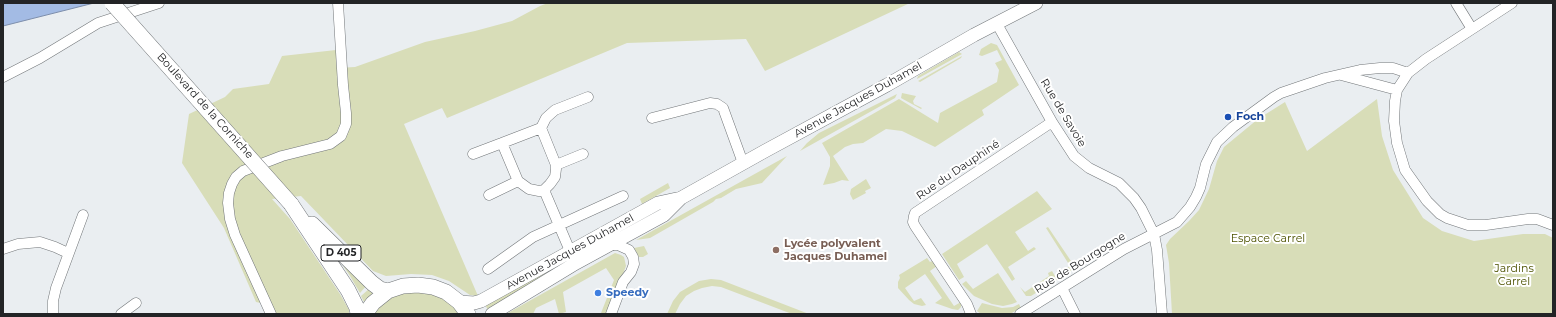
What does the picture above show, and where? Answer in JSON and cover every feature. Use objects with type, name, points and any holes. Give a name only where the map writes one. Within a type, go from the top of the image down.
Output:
[{"type":"main road","name":"Boulevard de la Corniche","points":[[112,3],[294,207],[316,227],[357,270],[380,289],[388,291]]},
{"type":"main road","name":"Avenue Jacques Duhamel","points":[[458,302],[474,303],[481,301],[573,258],[609,245],[664,214],[681,198],[1036,3]]},
{"type":"main road","name":"Avenue Jacques Duhamel","points":[[492,314],[573,258],[658,203],[681,198]]},
{"type":"main road","name":"Boulevard de la Corniche","points":[[294,207],[348,290],[357,308],[358,314]]},
{"type":"main road","points":[[365,314],[376,300],[388,291],[410,285],[425,285],[446,292],[458,302],[468,314]]},
{"type":"street","points":[[3,78],[40,58],[98,23],[159,3]]},
{"type":"street","points":[[271,314],[235,235],[230,219],[228,203],[229,193],[236,177],[243,171],[282,156],[330,144],[341,136],[346,124],[346,113],[338,3]]},
{"type":"street","points":[[1456,3],[1472,29]]},
{"type":"street","points":[[1512,3],[1426,59],[1408,73],[1397,90],[1394,109],[1397,143],[1405,170],[1427,201],[1440,214],[1454,222],[1468,225],[1486,225],[1538,219],[1553,225]]},
{"type":"street","name":"Rue de Savoie","points":[[998,24],[1052,122],[1074,156],[1081,162],[1118,183],[1127,190],[1141,208],[1154,234],[1159,262],[1162,314]]},
{"type":"street","name":"Rue de Bourgogne","points":[[1020,314],[1124,248],[1177,222],[1190,207],[1200,188],[1211,151],[1223,135],[1281,93],[1339,74],[1380,68],[1393,68],[1408,73]]},
{"type":"street","points":[[1339,74],[1397,90]]},
{"type":"street","points":[[473,154],[541,128],[546,118],[555,110],[588,97]]},
{"type":"street","points":[[652,118],[710,103],[717,104],[723,108],[743,163]]},
{"type":"street","name":"Rue du Dauphiné","points":[[971,314],[967,304],[915,226],[913,222],[915,213],[1052,122]]},
{"type":"street","points":[[502,143],[518,181],[529,189],[539,191],[544,190],[553,180],[556,165],[541,128]]},
{"type":"street","points":[[556,165],[583,154]]},
{"type":"street","points":[[489,195],[518,181]]},
{"type":"street","points":[[544,190],[558,226],[573,258]]},
{"type":"street","points":[[488,269],[533,237],[622,196]]},
{"type":"street","points":[[53,314],[53,301],[56,288],[83,215]]},
{"type":"street","points":[[3,249],[18,244],[40,242],[68,253]]},
{"type":"street","name":"Avenue Jacques Duhamel","points":[[609,245],[618,245],[629,250],[633,257],[634,264],[631,272],[623,282],[611,314]]},
{"type":"street","points":[[1062,288],[1075,314]]},
{"type":"street","points":[[120,314],[136,303]]},
{"type":"green space","points":[[548,3],[910,3],[765,71],[746,39],[627,43],[447,118],[442,108],[404,124],[478,296],[470,295],[449,281],[432,275],[411,274],[386,276],[373,271],[301,196],[272,199],[290,219],[340,294],[349,310],[349,314],[275,314],[270,305],[256,302],[224,228],[182,163],[189,114],[225,97],[233,89],[269,84],[282,56],[336,50],[337,68],[355,67],[425,42],[512,21]]},
{"type":"green space","points":[[991,43],[997,45],[1019,85],[982,110],[984,115],[935,147],[902,131],[886,129],[863,143],[845,147],[833,156],[849,181],[842,180],[823,185],[830,166],[830,157],[822,143],[899,99],[938,123],[940,113],[997,82],[999,70],[995,63],[1002,60],[997,50],[982,56],[979,55],[981,49]]},
{"type":"green space","points":[[959,52],[962,54],[917,79],[918,76]]},
{"type":"green space","points":[[962,56],[920,82],[918,81]]},
{"type":"green space","points":[[902,93],[916,96],[913,101],[914,104],[922,108],[921,109],[901,98]]},
{"type":"green space","points":[[897,94],[895,98],[800,151],[819,133]]},
{"type":"green space","points":[[1377,99],[1382,136],[1393,170],[1423,218],[1442,231],[1474,241],[1523,234],[1545,234],[1553,238],[1553,314],[1172,314],[1169,263],[1166,245],[1170,239],[1199,210],[1209,189],[1217,161],[1224,147],[1258,119],[1285,102],[1307,151]]},
{"type":"green space","points":[[787,156],[762,183],[736,189],[721,198],[716,199],[650,238],[636,240]]},
{"type":"green space","points":[[866,179],[871,188],[865,191],[866,193],[853,200],[850,194],[851,189]]},
{"type":"green space","points":[[668,183],[670,188],[642,204],[640,199]]},
{"type":"green space","points":[[1037,191],[1052,209],[1015,232],[1028,251],[1034,247],[1036,249],[1008,267],[1015,279],[1012,281],[987,244],[957,264],[964,277],[959,280],[942,254]]},
{"type":"green space","points":[[1048,227],[1073,264],[1076,262],[1077,264],[1074,269],[1031,296],[1026,296],[1020,287],[1025,292],[1049,276],[1048,273],[1052,271],[1055,276],[1070,266],[1046,228]]},
{"type":"green space","points":[[644,246],[648,254],[643,257],[639,257],[634,248]]},
{"type":"green space","points":[[615,253],[624,257],[626,266],[608,314],[601,313],[614,280],[606,268],[563,292],[566,312],[559,314],[555,299],[536,308],[533,314],[506,314]]},
{"type":"green space","points":[[927,258],[930,262],[932,261],[937,266],[930,271],[954,306],[961,302],[961,307],[958,310],[935,303],[942,298],[925,274],[905,288],[914,301],[921,298],[926,305],[922,306],[914,304],[898,288],[900,278],[899,275]]},
{"type":"green space","points":[[566,260],[565,263],[488,310],[484,303]]},
{"type":"green space","points":[[342,264],[367,285],[360,293],[350,276]]},
{"type":"green space","points":[[998,273],[1017,302],[1003,306],[992,304],[974,296],[962,284],[966,281],[973,289]]},
{"type":"green space","points":[[711,279],[721,280],[809,314],[792,314],[721,287],[712,286],[694,291],[686,296],[675,314],[667,314],[673,301],[680,292],[699,281]]},
{"type":"green space","points":[[370,288],[374,292],[364,302],[361,296]]},
{"type":"green space","points":[[424,291],[448,301],[461,314],[372,314],[384,301],[397,294]]},
{"type":"green space","points":[[982,303],[1002,308],[1013,307],[1019,304],[1021,308],[1010,314],[981,314],[977,311]]},
{"type":"water","points":[[3,3],[94,3],[3,26]]},
{"type":"place","name":"Foch","points":[[1228,117]]},
{"type":"place","name":"Lycée polyvalent Jacques Duhamel","points":[[776,250]]},
{"type":"place","name":"Speedy","points":[[598,293]]},
{"type":"park label","name":"Espace Carrel","points":[[1268,239]]},
{"type":"park label","name":"Jardins Carrel","points":[[1514,275]]}]
